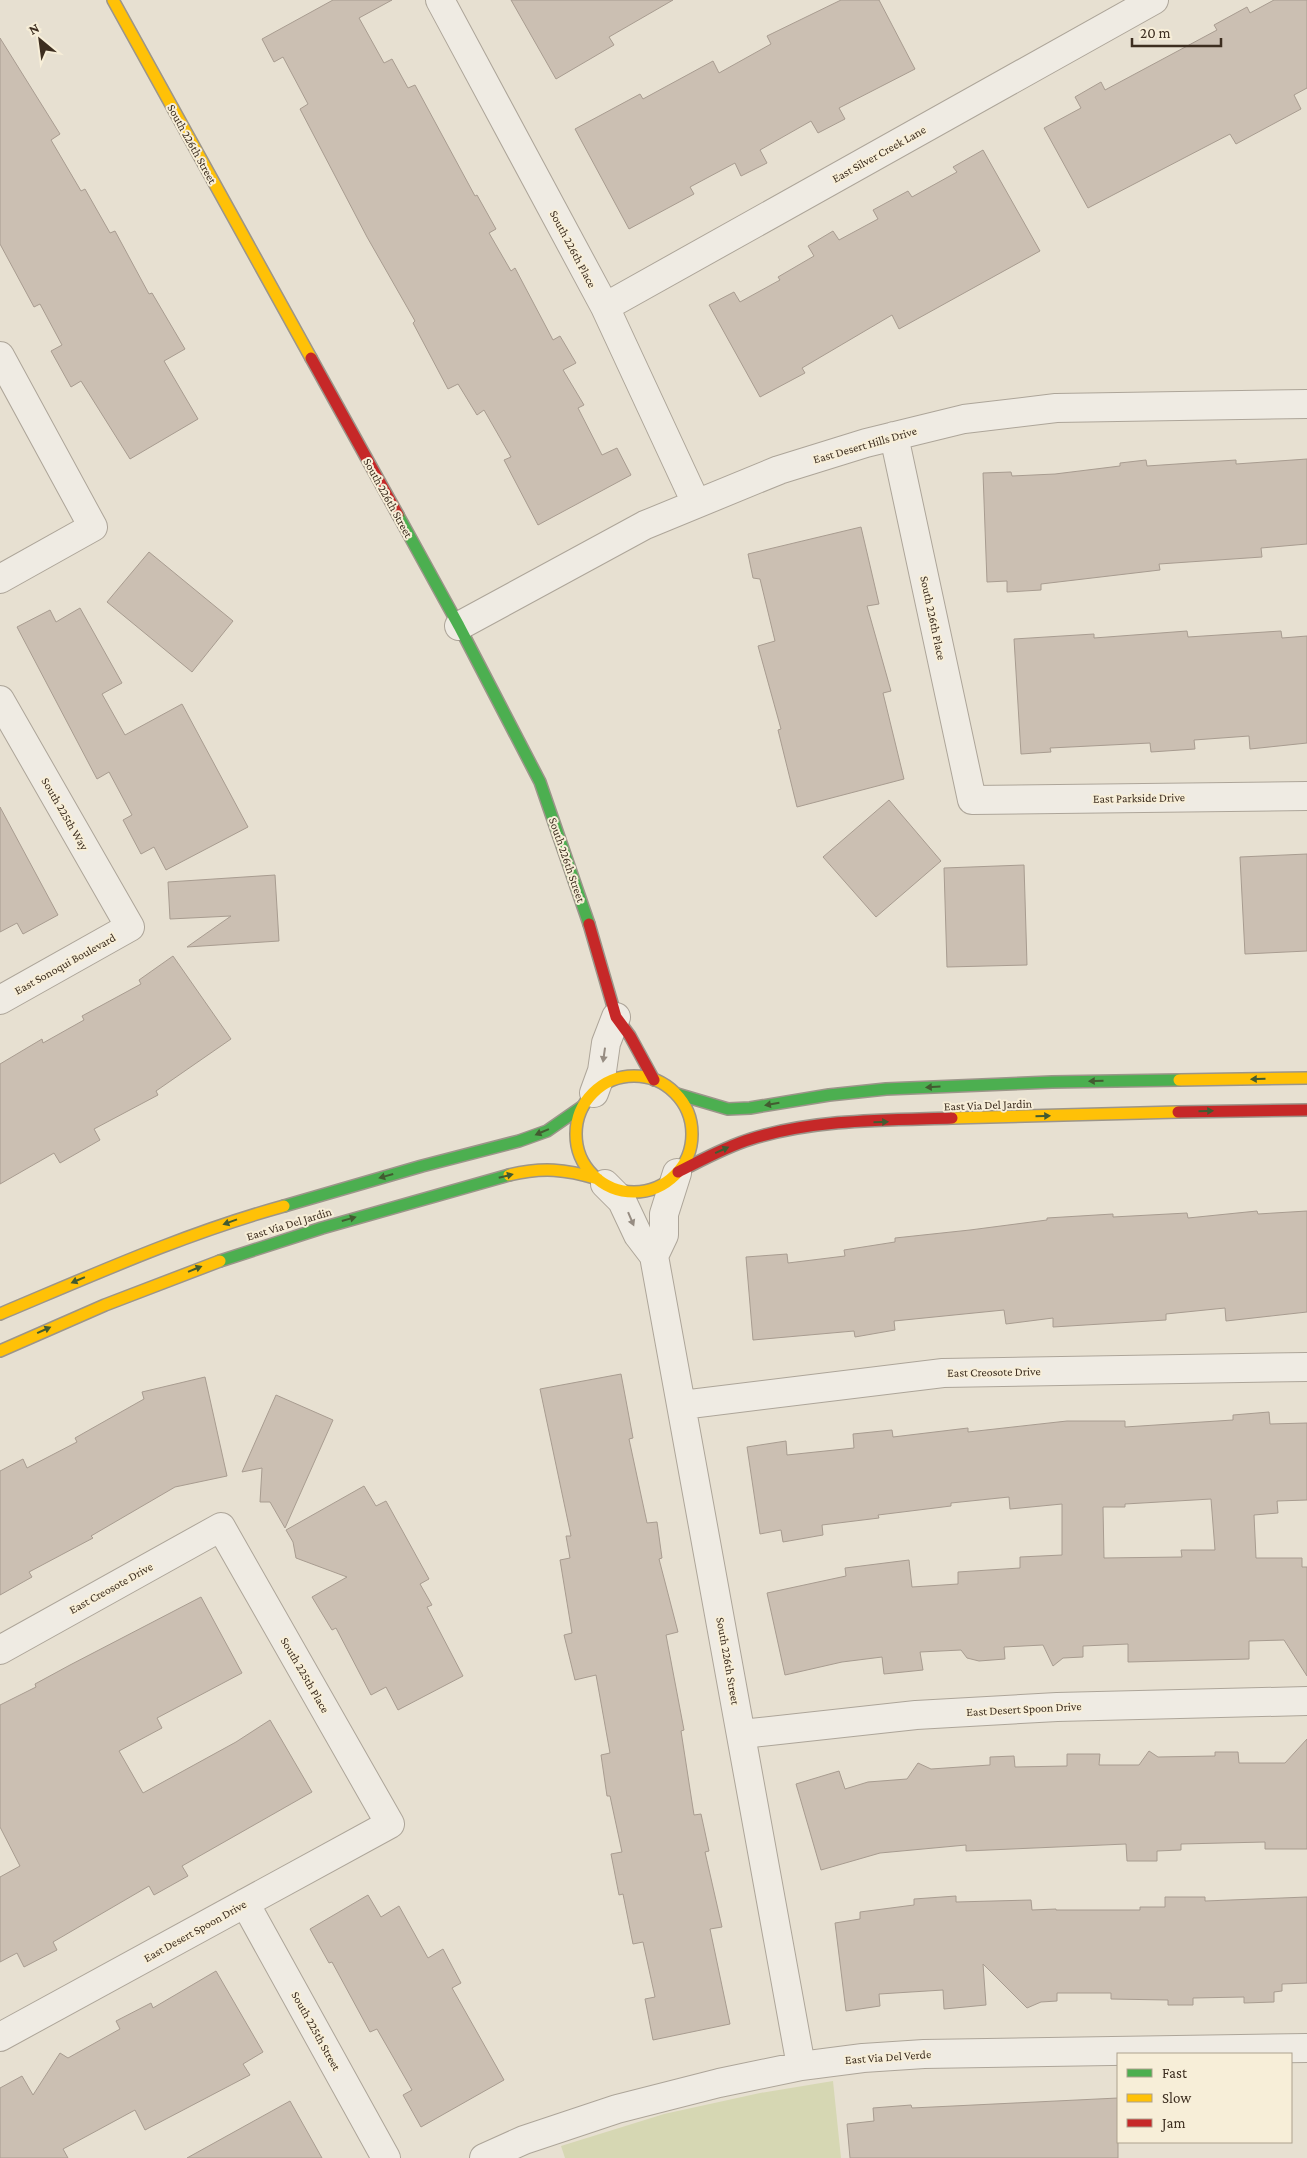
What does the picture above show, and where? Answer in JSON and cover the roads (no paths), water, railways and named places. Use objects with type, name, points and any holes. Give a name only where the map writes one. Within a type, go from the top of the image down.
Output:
[{"type":"street","name":"South 226th Street","points":[[113,0],[459,626],[540,782],[577,886],[605,974],[616,1017],[634,1041],[654,1080]]},
{"type":"street","name":"South 226th Place","points":[[440,0],[604,307],[696,503]]},
{"type":"street","name":"East Silver Creek Lane","points":[[604,307],[1154,0]]},
{"type":"street","points":[[0,356],[93,527],[0,579]]},
{"type":"street","name":"East Desert Hills Drive","points":[[459,626],[645,525],[779,470],[894,436],[964,419],[1056,408],[1307,404]]},
{"type":"street","name":"South 226th Place","points":[[894,436],[972,800]]},
{"type":"street","name":"South 225th Way","points":[[0,700],[130,927]]},
{"type":"street","name":"East Parkside Drive","points":[[972,800],[1307,796]]},
{"type":"street","name":"East Sonoqui Boulevard","points":[[0,1000],[130,927]]},
{"type":"street","points":[[616,1017],[606,1043],[602,1071],[578,1121],[576,1137],[579,1154],[587,1168],[601,1182],[617,1190],[643,1191],[667,1182],[678,1173]]},
{"type":"street","points":[[589,1099],[607,1083],[622,1078],[638,1076],[654,1080],[666,1086],[677,1094],[686,1108],[692,1124],[692,1141],[687,1158],[678,1173],[664,1214],[664,1235],[654,1256]]},
{"type":"street","name":"East Via Del Jardin","points":[[677,1094],[728,1109],[750,1108],[829,1095],[886,1089],[1052,1082],[1307,1078]]},
{"type":"street","name":"East Via Del Jardin","points":[[0,1314],[147,1253],[247,1216],[547,1131],[589,1099]]},
{"type":"street","name":"East Via Del Jardin","points":[[678,1173],[726,1148],[755,1138],[793,1129],[838,1124],[1162,1112],[1307,1110]]},
{"type":"street","name":"East Via Del Jardin","points":[[0,1351],[47,1329],[206,1265],[277,1241],[392,1207],[525,1172],[552,1169],[573,1171],[601,1182]]},
{"type":"street","name":"South 226th Street","points":[[601,1182],[622,1201],[638,1235],[654,1256],[801,2066]]},
{"type":"street","name":"East Creosote Drive","points":[[682,1405],[943,1373],[1307,1367]]},
{"type":"street","name":"East Creosote Drive","points":[[0,1650],[221,1527]]},
{"type":"street","name":"South 225th Place","points":[[221,1527],[390,1824]]},
{"type":"street","name":"East Desert Spoon Drive","points":[[742,1734],[916,1715],[1057,1707],[1307,1701]]},
{"type":"street","name":"East Desert Spoon Drive","points":[[0,2038],[390,1824]]},
{"type":"street","name":"South 225th Street","points":[[245,1903],[386,2158]]},
{"type":"street","name":"East Via Del Verde","points":[[484,2158],[524,2140],[617,2108],[801,2066],[863,2058],[924,2054],[1307,2048]]}]
